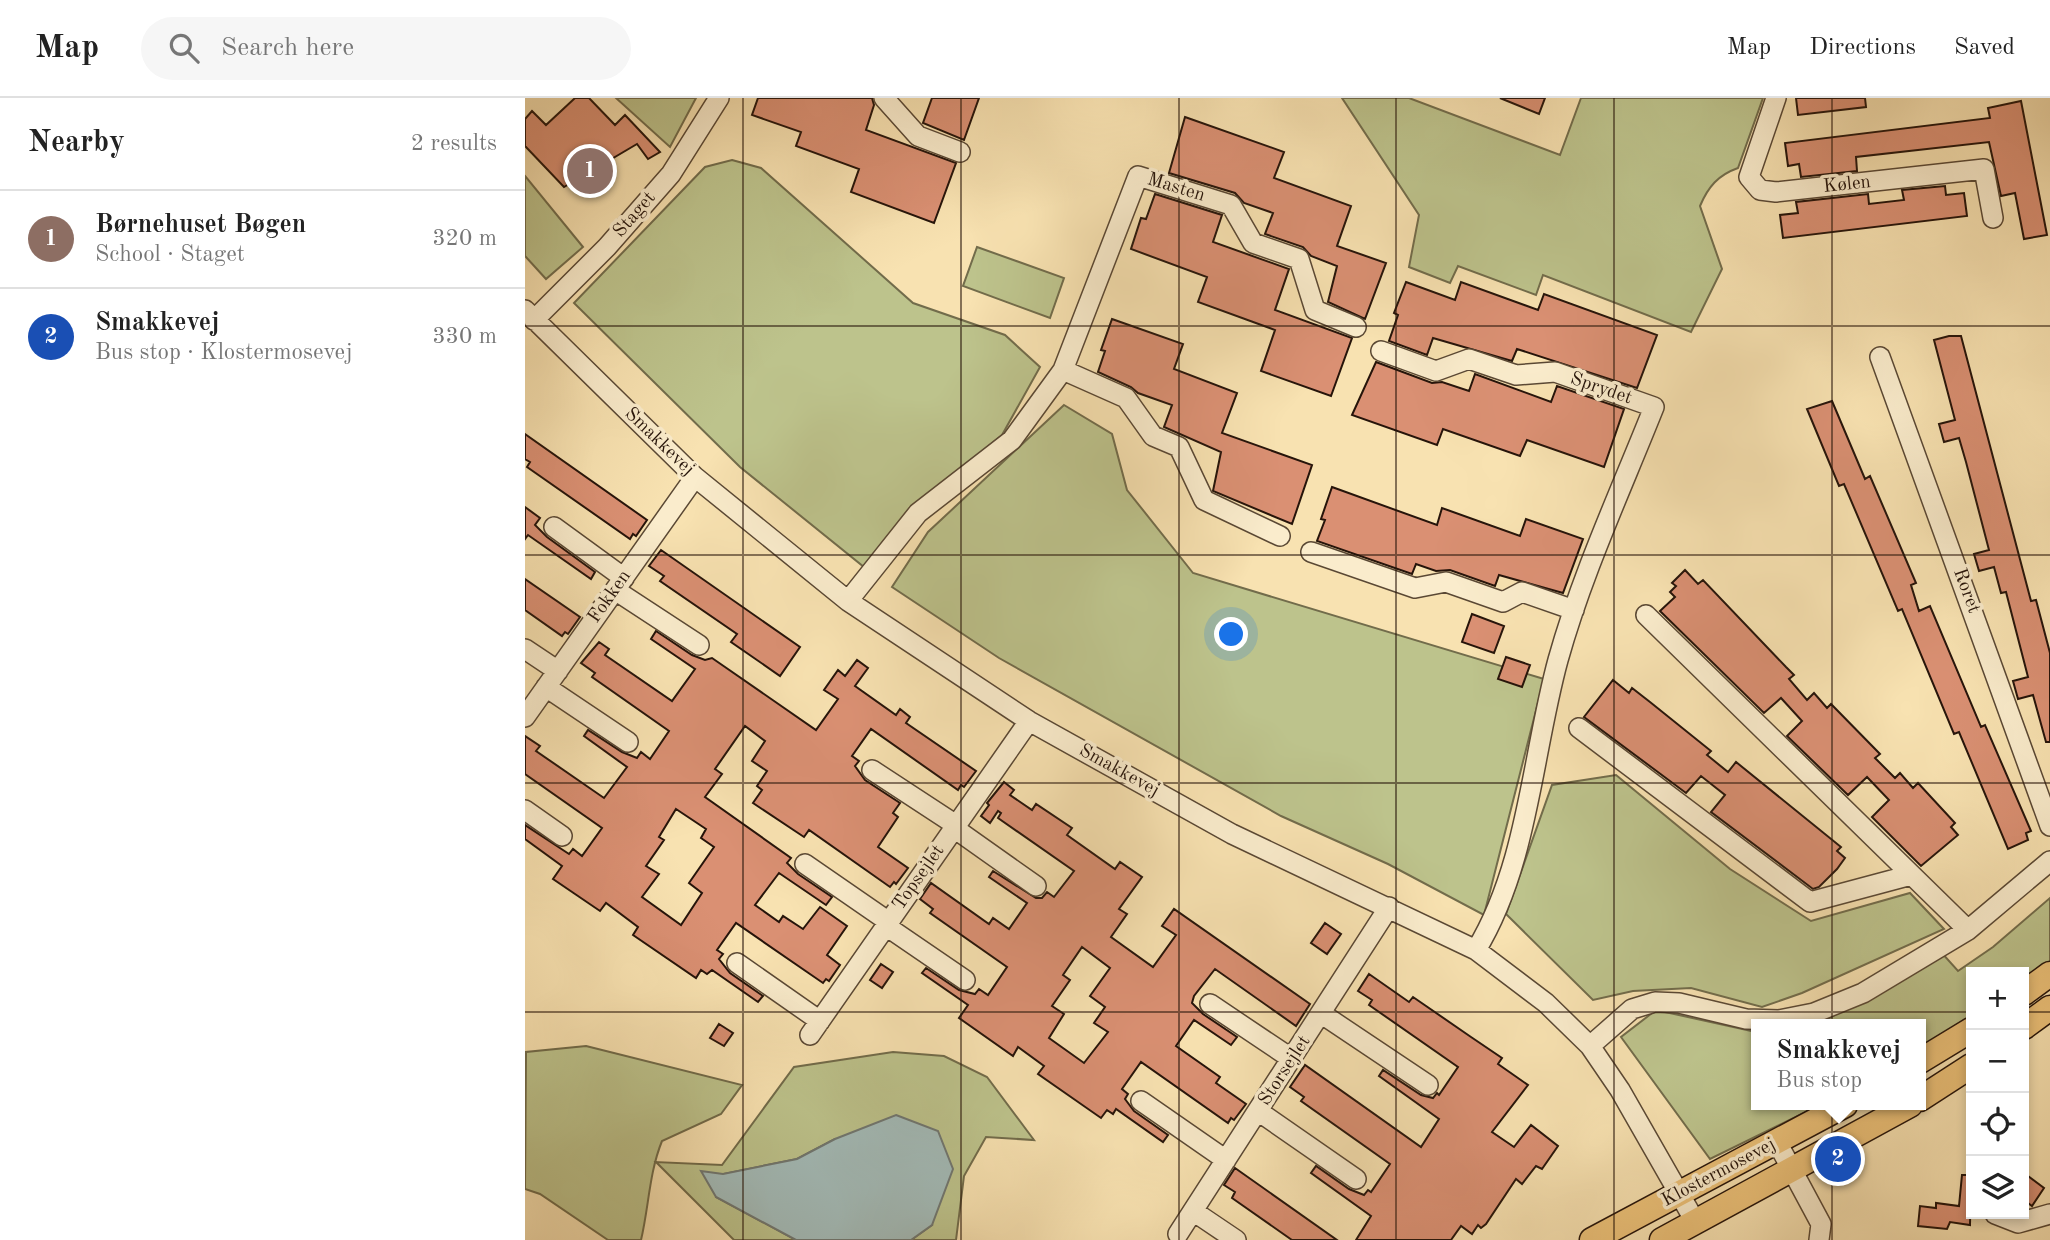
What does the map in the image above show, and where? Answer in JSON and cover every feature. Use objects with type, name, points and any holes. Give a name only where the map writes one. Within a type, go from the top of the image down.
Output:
[{"type":"main road","points":[[2029,989],[2050,974]]},
{"type":"main road","points":[[2029,1023],[2050,1008]]},
{"type":"main road","points":[[1926,1057],[1966,1033]]},
{"type":"main road","points":[[1926,1095],[1966,1069]]},
{"type":"main road","name":"Klostermosevej","points":[[1592,1240],[1836,1110]]},
{"type":"main road","name":"Klostermosevej","points":[[1662,1240],[1901,1110]]},
{"type":"street","name":"Staget","points":[[530,315],[607,247],[671,174],[719,98]]},
{"type":"street","points":[[884,98],[918,136],[960,152]]},
{"type":"street","name":"Kølen","points":[[1776,98],[1749,177],[1760,190],[1776,192],[1985,169],[1993,218]]},
{"type":"street","name":"Masten","points":[[848,601],[918,513],[1012,440],[1063,370],[1138,176],[1231,205],[1253,243],[1299,259],[1315,310],[1356,327]]},
{"type":"street","name":"Smakkevej","points":[[530,315],[695,477],[848,601],[1029,721],[1232,834],[1476,950],[1546,1003],[1590,1046],[1620,1090],[1696,1223]]},
{"type":"street","name":"Sprydet","points":[[1381,351],[1436,371],[1469,359],[1516,375],[1556,372],[1654,407],[1574,610],[1541,728],[1528,796],[1505,889],[1490,927],[1476,950]]},
{"type":"street","name":"Roret","points":[[1880,357],[2050,826]]},
{"type":"street","points":[[1063,370],[1126,398],[1153,436],[1179,447],[1204,500],[1280,536]]},
{"type":"street","name":"Fokken","points":[[525,717],[695,477]]},
{"type":"street","points":[[554,527],[619,584],[699,645]]},
{"type":"street","points":[[1311,552],[1415,588],[1446,582],[1503,602],[1521,592],[1574,610]]},
{"type":"street","points":[[1646,615],[1968,930]]},
{"type":"street","points":[[525,649],[558,671]]},
{"type":"street","points":[[546,687],[628,742]]},
{"type":"street","name":"Topsejlet","points":[[737,963],[815,1028],[1029,721]]},
{"type":"street","points":[[1579,728],[1810,902],[1911,875]]},
{"type":"street","points":[[872,770],[1035,886]]},
{"type":"street","points":[[525,810],[562,836]]},
{"type":"street","points":[[1784,1019],[1814,1013],[1864,993],[1968,930],[2050,861]]},
{"type":"street","points":[[805,864],[965,980]]},
{"type":"street","name":"Storsejlet","points":[[1178,1234],[1389,907]]},
{"type":"street","points":[[1590,1046],[1632,1009],[1655,1002],[1679,1003],[1751,1019]]},
{"type":"street","points":[[1210,1004],[1292,1059]]},
{"type":"street","points":[[1322,1014],[1427,1085]]},
{"type":"street","points":[[1141,1101],[1226,1160]]},
{"type":"street","points":[[1258,1111],[1356,1179]]},
{"type":"street","points":[[1777,1142],[1790,1172],[1821,1224],[1819,1240]]},
{"type":"street","points":[[1193,1211],[1236,1240]]},
{"type":"street","points":[[2008,1219],[2018,1223],[2050,1214]]},
{"type":"green space","points":[[616,98],[696,98],[670,147]]},
{"type":"green space","points":[[1342,98],[1409,98],[1560,155],[1581,98],[1763,98],[1738,168],[1715,182],[1700,206],[1722,269],[1691,332],[1543,275],[1536,295],[1458,266],[1450,283],[1409,267],[1419,215]]},
{"type":"green space","points":[[732,160],[761,168],[913,303],[1005,335],[1040,367],[1002,435],[910,512],[864,567],[740,467],[574,303],[705,167]]},
{"type":"green space","points":[[525,176],[583,247],[546,279],[525,256]]},
{"type":"green space","points":[[977,247],[1064,278],[1050,318],[963,286]]},
{"type":"green space","points":[[1064,405],[1112,434],[1127,490],[1193,573],[1544,679],[1484,915],[1388,864],[1281,816],[999,658],[892,587],[928,532]]},
{"type":"green space","points":[[1616,775],[1730,869],[1811,921],[1910,893],[1944,929],[1802,993],[1762,1007],[1691,988],[1633,991],[1593,1000],[1506,914],[1552,785]]},
{"type":"green space","points":[[2050,898],[2050,962],[2029,977],[2029,967],[1966,967],[1966,1018],[1926,1046],[1926,1019],[1828,1019],[1941,952],[1958,971],[1993,947]]},
{"type":"green space","points":[[1656,1010],[1751,1031],[1751,1110],[1810,1110],[1710,1159],[1621,1037]]},
{"type":"green space","points":[[586,1046],[742,1085],[721,1114],[662,1141],[652,1177],[641,1240],[608,1240],[540,1194],[525,1189],[526,1052]]},
{"type":"green space","points":[[893,1052],[944,1056],[987,1077],[1034,1140],[986,1137],[964,1176],[956,1240],[911,1240],[932,1225],[835,1139],[797,1159],[723,1174],[716,1197],[796,1240],[734,1240],[656,1162],[722,1165],[794,1067]]},
{"type":"water","points":[[896,1115],[938,1131],[953,1169],[932,1225],[911,1240],[796,1240],[716,1197],[701,1171],[723,1174],[797,1159],[835,1139]]},
{"type":"building","points":[[575,98],[589,98],[615,125],[625,115],[660,152],[648,159],[637,144],[564,187],[525,146],[525,119],[532,111],[546,125]]},
{"type":"building","points":[[758,98],[872,98],[874,105],[866,130],[956,163],[934,223],[851,192],[859,169],[796,146],[801,132],[752,115]]},
{"type":"building","points":[[932,98],[979,98],[964,140],[923,123]]},
{"type":"building","points":[[1500,98],[1545,98],[1539,114]]},
{"type":"building","points":[[1796,98],[1865,98],[1866,107],[1798,115]]},
{"type":"building","points":[[2021,101],[2047,235],[2024,239],[2015,193],[2001,196],[1989,142],[1856,157],[1857,171],[1801,177],[1799,164],[1788,166],[1785,143],[1990,118],[1988,108]]},
{"type":"building","points":[[1185,117],[1284,152],[1274,178],[1351,206],[1337,246],[1386,263],[1365,319],[1328,302],[1337,266],[1311,256],[1303,247],[1265,234],[1273,213],[1244,203],[1235,193],[1169,173]]},
{"type":"building","points":[[1945,186],[1946,195],[1964,193],[1967,216],[1783,238],[1780,215],[1798,213],[1796,202],[1868,194],[1869,204],[1904,200],[1902,190]]},
{"type":"building","points":[[1155,194],[1222,215],[1213,242],[1289,269],[1275,310],[1352,338],[1331,396],[1261,371],[1275,330],[1198,302],[1207,277],[1131,249],[1141,218],[1146,219]]},
{"type":"building","points":[[1406,282],[1455,300],[1461,282],[1538,310],[1544,294],[1657,335],[1637,388],[1517,349],[1512,361],[1433,338],[1427,355],[1389,341],[1398,315],[1394,313]]},
{"type":"building","points":[[1112,319],[1183,344],[1174,369],[1237,393],[1222,433],[1312,465],[1292,524],[1213,491],[1221,452],[1164,427],[1172,405],[1138,393],[1098,372],[1105,351],[1101,350]]},
{"type":"building","points":[[1961,336],[2031,601],[2036,600],[2050,653],[2050,742],[2046,742],[2033,695],[2018,699],[2013,681],[2028,677],[2006,592],[2001,593],[1994,567],[1979,571],[1974,554],[1989,550],[1966,462],[1959,438],[1944,442],[1939,424],[1955,420],[1934,340]]},
{"type":"building","points":[[1376,362],[1432,383],[1442,382],[1469,391],[1475,374],[1551,402],[1557,386],[1624,409],[1604,467],[1527,440],[1520,456],[1443,429],[1437,445],[1352,415]]},
{"type":"building","points":[[1832,401],[1865,479],[1870,476],[1916,583],[1911,585],[1919,611],[1930,606],[1981,727],[1985,725],[2031,831],[2026,833],[2028,840],[2008,849],[1959,732],[1954,734],[1902,609],[1898,611],[1844,484],[1839,486],[1807,409]]},
{"type":"building","points":[[525,434],[647,520],[636,536],[633,534],[630,539],[527,467],[530,462],[525,459]]},
{"type":"building","points":[[1332,487],[1437,525],[1442,508],[1520,536],[1526,519],[1583,539],[1563,593],[1499,575],[1495,586],[1450,570],[1436,571],[1416,564],[1412,574],[1317,541]]},
{"type":"building","points":[[525,507],[540,518],[535,525],[547,537],[595,572],[591,579],[528,535],[525,539]]},
{"type":"building","points":[[661,550],[800,647],[780,676],[731,642],[737,634],[660,581],[664,576],[649,566]]},
{"type":"building","points":[[1685,570],[1698,584],[1703,580],[1794,675],[1789,679],[1807,700],[1814,693],[1827,708],[1831,704],[1880,754],[1875,758],[1895,778],[1900,773],[1913,788],[1918,783],[1955,823],[1951,827],[1958,835],[1921,866],[1872,817],[1889,800],[1867,777],[1848,795],[1787,736],[1802,721],[1781,698],[1764,713],[1660,611],[1675,597],[1670,592],[1676,586],[1672,583]]},
{"type":"building","points":[[525,579],[580,617],[568,634],[565,632],[562,636],[525,610]]},
{"type":"building","points":[[1472,614],[1504,626],[1494,653],[1462,642]]},
{"type":"building","points":[[656,631],[692,655],[705,660],[712,658],[816,730],[838,699],[824,690],[838,670],[845,676],[857,660],[868,668],[855,686],[896,715],[900,709],[910,717],[906,723],[976,771],[964,787],[961,785],[958,790],[871,729],[852,756],[859,761],[855,766],[865,780],[900,803],[893,813],[898,817],[878,847],[908,868],[896,884],[894,882],[890,887],[809,830],[804,837],[753,803],[762,790],[757,786],[767,771],[752,761],[765,741],[745,726],[715,769],[722,774],[705,797],[791,858],[787,863],[798,874],[832,897],[826,905],[779,873],[755,905],[779,922],[783,916],[803,929],[820,907],[847,926],[827,955],[840,965],[829,981],[826,979],[823,983],[736,923],[717,950],[723,954],[719,959],[730,973],[763,996],[758,1002],[712,970],[707,974],[701,970],[696,978],[633,935],[638,927],[606,903],[600,911],[553,879],[562,866],[525,839],[525,825],[569,854],[573,849],[582,856],[602,828],[525,774],[525,736],[540,746],[536,751],[604,798],[627,767],[584,736],[588,730],[622,752],[637,758],[641,752],[650,759],[669,731],[592,677],[595,673],[581,663],[599,642],[609,649],[605,655],[672,701],[695,669],[651,639]],"holes":[[[676,809],[706,829],[701,838],[714,847],[689,883],[702,893],[681,925],[642,897],[659,874],[646,866],[664,840],[659,837]]]},
{"type":"building","points":[[1506,657],[1530,665],[1522,687],[1498,679]]},
{"type":"building","points":[[1613,680],[1629,693],[1632,688],[1650,702],[1711,751],[1707,755],[1728,772],[1736,762],[1841,847],[1837,851],[1845,858],[1837,869],[1819,887],[1813,889],[1711,812],[1725,795],[1701,776],[1686,793],[1584,717]]},
{"type":"building","points":[[1004,782],[1014,790],[1010,795],[1032,810],[1036,804],[1072,828],[1067,835],[1115,869],[1120,862],[1142,877],[1119,909],[1127,914],[1111,937],[1153,967],[1176,935],[1162,926],[1174,909],[1310,1004],[1296,1026],[1215,969],[1194,996],[1192,1003],[1203,1014],[1237,1037],[1231,1045],[1194,1020],[1176,1046],[1220,1077],[1216,1083],[1246,1104],[1234,1120],[1231,1118],[1228,1123],[1141,1062],[1122,1089],[1128,1094],[1125,1099],[1134,1111],[1168,1135],[1163,1142],[1116,1109],[1113,1114],[1107,1110],[1101,1118],[1038,1074],[1044,1066],[1018,1047],[1013,1056],[959,1018],[968,1005],[922,973],[926,968],[959,990],[975,994],[979,989],[988,995],[1007,967],[930,913],[933,909],[920,899],[931,883],[989,924],[993,918],[1009,929],[1027,903],[989,877],[993,871],[1036,898],[1042,898],[1047,892],[1054,897],[1074,871],[998,818],[1001,813],[998,811],[990,823],[981,816],[989,805],[987,803]],"holes":[[[1082,947],[1110,968],[1090,996],[1105,1007],[1094,1023],[1108,1032],[1084,1063],[1049,1038],[1064,1014],[1052,1006],[1070,980],[1063,975]]]},
{"type":"building","points":[[1325,923],[1341,934],[1327,954],[1311,943]]},
{"type":"building","points":[[881,964],[893,972],[882,988],[870,980]]},
{"type":"building","points":[[1369,974],[1409,1002],[1413,997],[1502,1058],[1498,1064],[1528,1085],[1492,1132],[1514,1147],[1531,1125],[1558,1146],[1542,1169],[1536,1166],[1522,1184],[1516,1179],[1486,1224],[1481,1228],[1478,1225],[1472,1234],[1461,1226],[1451,1240],[1356,1240],[1371,1216],[1311,1173],[1316,1166],[1349,1189],[1364,1195],[1368,1190],[1371,1192],[1390,1164],[1301,1101],[1304,1097],[1290,1087],[1305,1065],[1421,1147],[1439,1119],[1379,1076],[1383,1070],[1421,1095],[1433,1098],[1437,1093],[1439,1095],[1458,1067],[1369,1005],[1372,1000],[1358,991]]},
{"type":"building","points":[[719,1024],[733,1033],[724,1046],[710,1038]]},
{"type":"building","points":[[1235,1168],[1337,1240],[1292,1240],[1232,1198],[1235,1192],[1224,1185]]},
{"type":"building","points":[[1962,1175],[1966,1175],[1966,1219],[1970,1219],[1970,1225],[1950,1222],[1947,1229],[1918,1226],[1920,1206],[1936,1208],[1936,1203],[1959,1206]]},
{"type":"building","points":[[2029,1177],[2044,1188],[2032,1206],[2029,1204]]},
{"type":"place","name":"Børnehuset Bøgen","points":[[590,171]]},
{"type":"place","name":"Smakkevej","points":[[1838,1159]]}]
